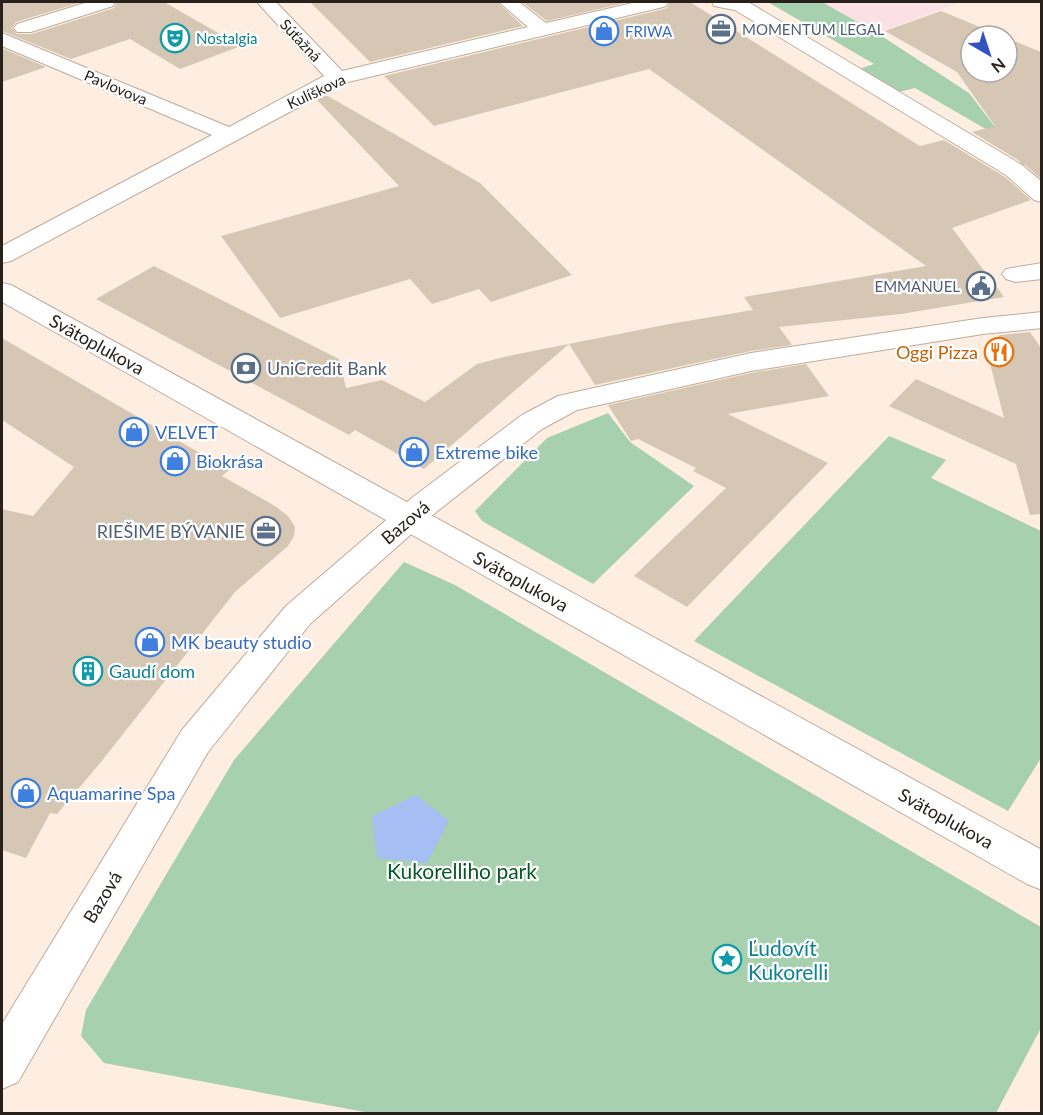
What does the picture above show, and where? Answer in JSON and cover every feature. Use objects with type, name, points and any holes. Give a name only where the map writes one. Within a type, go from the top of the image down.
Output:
[{"type":"street","points":[[24,28],[106,2]]},
{"type":"street","name":"Súťažná","points":[[266,2],[337,78]]},
{"type":"street","points":[[508,2],[542,29]]},
{"type":"street","points":[[581,2],[600,15]]},
{"type":"street","name":"Kulíškova","points":[[2,256],[337,78],[659,2]]},
{"type":"street","points":[[721,2],[741,6],[1014,170],[1041,195]]},
{"type":"street","name":"Pavlovova","points":[[2,39],[230,135]]},
{"type":"street","points":[[1015,274],[1041,271]]},
{"type":"street","name":"Svätoplukova","points":[[2,291],[1041,871]]},
{"type":"street","name":"Bazová","points":[[2,1066],[195,741],[298,615],[366,554],[532,422],[568,403],[772,358],[983,326],[1041,320]]},
{"type":"shaded area","points":[[822,2],[962,2],[877,33]]},
{"type":"green space","points":[[768,2],[822,2],[877,33],[969,93],[995,127],[1041,156],[1041,159],[1023,165],[996,135],[915,88],[899,92],[859,69],[874,64]]},
{"type":"green space","points":[[608,413],[630,442],[694,486],[593,584],[482,521],[475,511],[547,438]]},
{"type":"green space","points":[[889,436],[946,460],[931,478],[1041,531],[1041,758],[1008,811],[694,641]]},
{"type":"green space","name":"Kukorelliho park","points":[[404,562],[455,585],[1041,927],[1041,1028],[996,1113],[370,1113],[104,1063],[81,1036],[86,1010],[234,760]]},
{"type":"water","points":[[416,795],[449,821],[427,863],[377,858],[372,816]]},
{"type":"building","points":[[2,2],[82,2],[16,22],[12,28],[17,34],[32,34],[114,8],[117,2],[164,2],[241,46],[180,69],[130,39],[71,59],[2,31]]},
{"type":"building","points":[[310,2],[497,2],[523,26],[370,62]]},
{"type":"building","points":[[522,2],[629,2],[547,21]]},
{"type":"building","points":[[670,2],[690,2],[920,146],[944,140],[1005,177],[1031,200],[952,228],[1004,297],[901,314],[779,327],[792,345],[751,351],[595,385],[569,344],[424,469],[355,430],[349,435],[96,299],[154,266],[339,359],[346,388],[382,380],[425,402],[477,364],[508,356],[664,325],[753,310],[744,297],[926,266],[649,69],[434,126],[384,76],[660,10],[667,8]]},
{"type":"building","points":[[941,11],[973,24],[959,24],[959,75],[885,31]]},
{"type":"building","points":[[1019,43],[1041,52],[1041,179],[1023,163],[972,132],[995,126],[965,84],[1019,84]]},
{"type":"building","points":[[2,48],[46,67],[2,82]]},
{"type":"building","points":[[326,95],[480,183],[572,275],[491,302],[479,289],[432,304],[410,279],[280,318],[221,236],[399,186],[317,100]]},
{"type":"building","points":[[1030,332],[1041,348],[1041,514],[1030,515],[1016,464],[889,406],[916,379],[1004,418],[987,352],[1000,335]]},
{"type":"building","name":"Gaudí dom","points":[[2,338],[229,470],[222,476],[275,506],[288,516],[295,527],[294,536],[288,546],[235,592],[101,762],[57,814],[50,813],[26,858],[2,850],[2,509],[33,516],[74,467],[2,420]]},
{"type":"building","points":[[806,364],[829,396],[728,414],[828,463],[687,607],[634,576],[726,488],[693,471],[696,468],[638,439],[631,441],[608,405],[751,373]]},
{"type":"place","name":"MOMENTUM LEGAL","points":[[721,29]]},
{"type":"place","name":"FRIWA","points":[[604,31]]},
{"type":"place","name":"Nostalgia","points":[[175,38]]},
{"type":"place","name":"EMMANUEL","points":[[981,286]]},
{"type":"place","name":"Oggi Pizza","points":[[999,352]]},
{"type":"place","name":"UniCredit Bank","points":[[246,368]]},
{"type":"place","name":"VELVET","points":[[134,432]]},
{"type":"place","name":"Extreme bike","points":[[414,452]]},
{"type":"place","name":"Biokrása","points":[[175,461]]},
{"type":"place","name":"RIEŠIME BÝVANIE","points":[[266,531]]},
{"type":"place","name":"MK beauty studio","points":[[150,642]]},
{"type":"place","name":"Gaudí dom","points":[[88,671]]},
{"type":"place","name":"Aquamarine Spa","points":[[26,793]]},
{"type":"place","name":"Ľudovít Kukorelli","points":[[727,959]]}]
